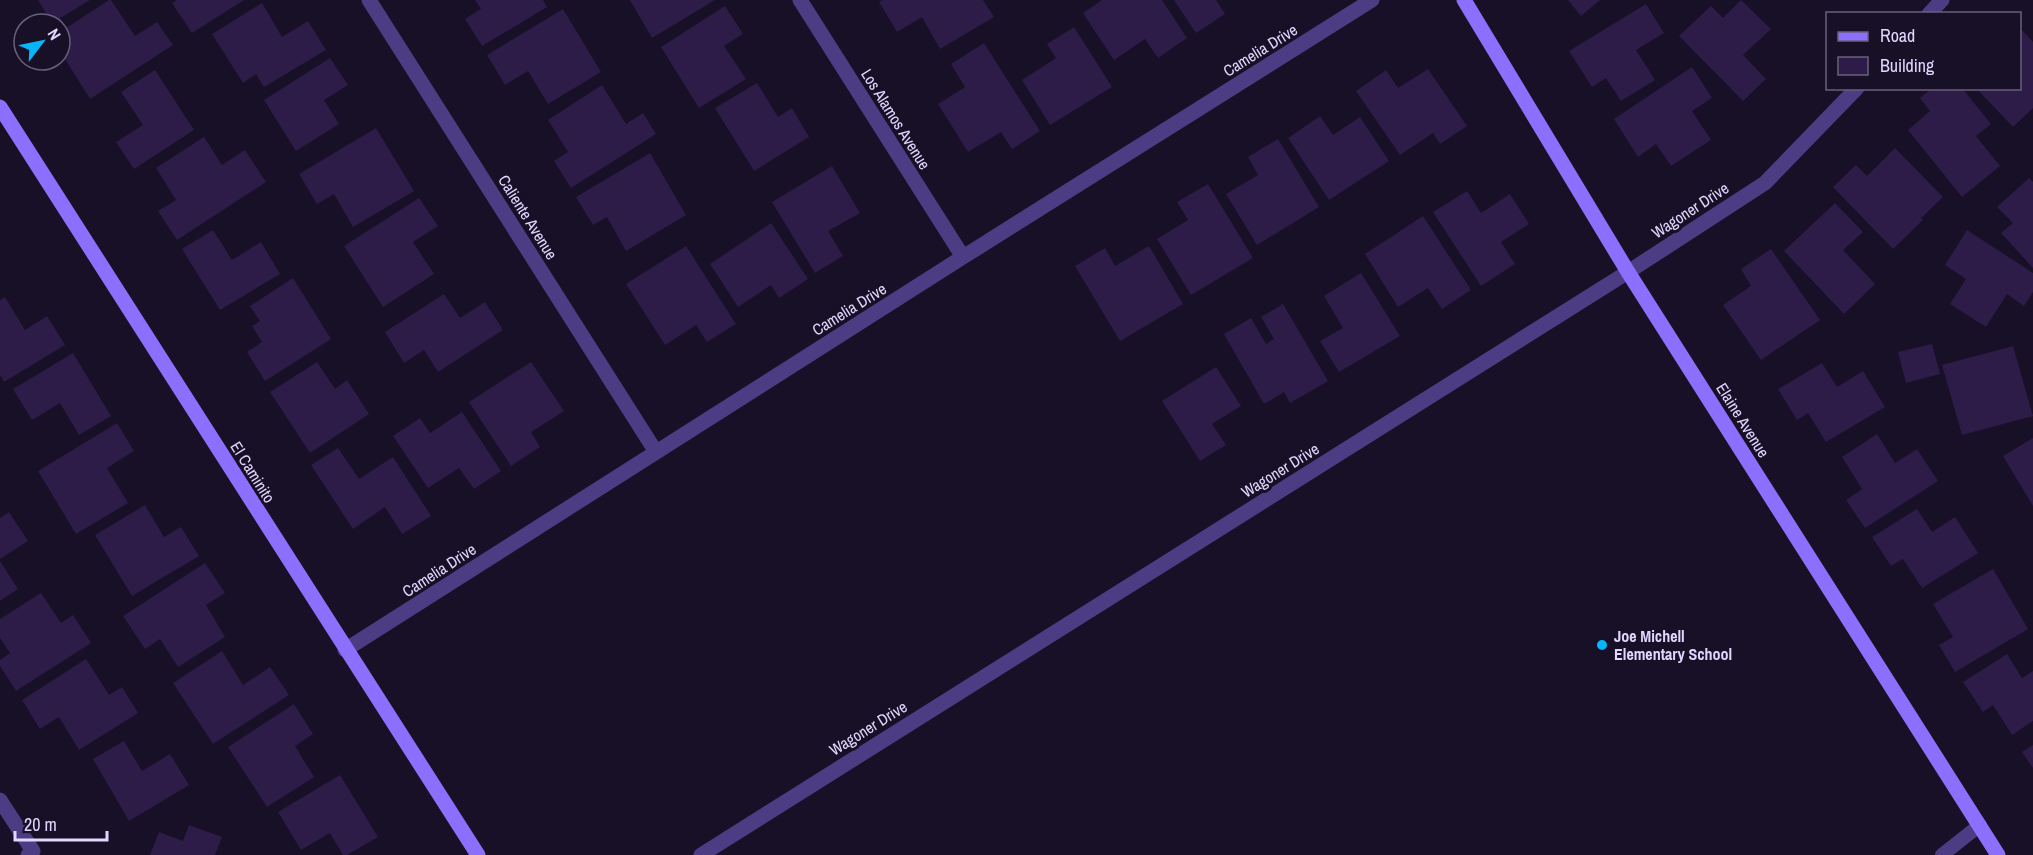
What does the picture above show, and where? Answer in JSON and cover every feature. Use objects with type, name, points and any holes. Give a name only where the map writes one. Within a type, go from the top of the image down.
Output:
[{"type":"street","name":"Caliente Avenue","points":[[369,0],[656,452]]},
{"type":"street","name":"Los Alamos Avenue","points":[[800,0],[963,257]]},
{"type":"street","name":"Camelia Drive","points":[[345,650],[1372,0]]},
{"type":"street","name":"Elaine Avenue","points":[[1464,0],[1628,272],[1998,855]]},
{"type":"street","points":[[1931,12],[1942,0]]},
{"type":"street","name":"Wagoner Drive","points":[[701,855],[1628,272],[1765,183],[1855,90]]},
{"type":"street","name":"El Caminito","points":[[0,107],[478,855]]},
{"type":"street","points":[[0,800],[30,853]]},
{"type":"lane","points":[[1942,855],[1980,825]]},
{"type":"building","points":[[38,0],[90,0],[70,12],[45,12]]},
{"type":"building","points":[[111,0],[135,36],[157,22],[173,45],[90,99],[72,70],[72,24]]},
{"type":"building","points":[[177,0],[244,0],[192,33],[172,3]]},
{"type":"building","points":[[475,0],[543,0],[547,7],[482,46],[465,19],[481,9]]},
{"type":"building","points":[[630,0],[715,0],[652,38]]},
{"type":"building","points":[[882,0],[983,0],[994,17],[940,49],[922,17],[897,32],[879,2]]},
{"type":"building","points":[[1102,0],[1162,0],[1187,38],[1158,58],[1145,39],[1114,60],[1083,13]]},
{"type":"building","points":[[1174,0],[1216,0],[1225,14],[1196,33]]},
{"type":"building","points":[[1568,0],[1600,0],[1581,16]]},
{"type":"building","points":[[1741,0],[1771,29],[1743,55],[1766,79],[1743,101],[1679,36],[1711,6],[1723,18]]},
{"type":"building","points":[[262,3],[282,37],[308,21],[326,50],[264,87],[256,74],[243,83],[212,34]]},
{"type":"building","points":[[1646,4],[1664,33],[1636,50],[1655,80],[1621,101],[1606,78],[1592,87],[1569,51]]},
{"type":"building","points":[[725,6],[743,34],[724,46],[746,79],[699,108],[661,47]]},
{"type":"building","points":[[563,9],[601,72],[548,104],[528,71],[505,85],[487,55]]},
{"type":"building","points":[[1074,27],[1112,87],[1050,125],[1022,80],[1056,58],[1047,44]]},
{"type":"building","points":[[2021,29],[2033,42],[2033,108],[2013,127],[1978,90],[2021,90]]},
{"type":"building","points":[[984,43],[1040,131],[1012,149],[1001,132],[968,152],[938,104],[965,87],[951,64]]},
{"type":"building","points":[[330,58],[348,85],[324,100],[339,124],[296,151],[264,100]]},
{"type":"building","points":[[1692,67],[1712,98],[1692,111],[1711,140],[1671,166],[1656,144],[1638,157],[1614,119]]},
{"type":"building","points":[[1428,69],[1467,126],[1440,144],[1433,133],[1400,155],[1356,91],[1386,70],[1398,88]]},
{"type":"building","points":[[155,70],[194,130],[134,169],[116,142],[143,125],[121,92]]},
{"type":"building","points":[[757,83],[778,117],[792,108],[809,137],[754,171],[715,108]]},
{"type":"building","points":[[602,85],[626,124],[643,113],[656,134],[571,188],[554,161],[568,152],[548,120]]},
{"type":"building","points":[[1930,90],[1964,90],[1991,124],[1976,136],[2000,166],[1962,197],[1908,130],[1930,111],[1920,98]]},
{"type":"building","points":[[1320,116],[1333,135],[1360,117],[1389,161],[1329,200],[1288,138]]},
{"type":"building","points":[[376,128],[414,191],[353,227],[334,194],[317,204],[299,174]]},
{"type":"building","points":[[204,137],[222,165],[245,150],[266,182],[177,240],[158,211],[176,200],[156,168]]},
{"type":"building","points":[[1278,139],[1319,207],[1257,245],[1226,194],[1258,175],[1248,157]]},
{"type":"building","points":[[1895,148],[1943,197],[1893,249],[1833,187],[1856,165],[1867,176]]},
{"type":"building","points":[[650,153],[686,215],[626,251],[607,217],[593,225],[576,197]]},
{"type":"building","points":[[832,166],[860,213],[828,231],[843,256],[815,273],[772,202]]},
{"type":"building","points":[[2029,178],[2033,182],[2033,268],[2001,233],[2013,223],[1997,207]]},
{"type":"building","points":[[1208,184],[1253,258],[1191,295],[1157,239],[1188,220],[1177,202]]},
{"type":"building","points":[[1467,191],[1481,213],[1510,194],[1529,224],[1501,242],[1515,264],[1481,286],[1433,212]]},
{"type":"building","points":[[419,198],[438,226],[413,242],[434,274],[383,307],[344,246]]},
{"type":"building","points":[[1835,203],[1863,232],[1843,250],[1875,284],[1844,314],[1784,251]]},
{"type":"building","points":[[1423,216],[1471,290],[1442,309],[1428,288],[1398,307],[1365,254]]},
{"type":"building","points":[[771,223],[808,279],[779,298],[771,285],[738,307],[710,264]]},
{"type":"building","points":[[213,230],[232,260],[261,242],[280,274],[220,310],[182,249]]},
{"type":"building","points":[[1967,230],[2033,273],[2033,292],[2024,306],[2007,294],[1986,327],[1950,304],[1966,279],[1945,265]]},
{"type":"building","points":[[686,246],[736,324],[707,342],[696,325],[665,345],[626,284]]},
{"type":"building","points":[[1149,246],[1183,304],[1120,341],[1075,266],[1105,248],[1115,266]]},
{"type":"building","points":[[1771,249],[1820,320],[1761,360],[1723,305],[1751,286],[1741,269]]},
{"type":"building","points":[[1361,273],[1400,336],[1339,372],[1320,341],[1343,328],[1324,296]]},
{"type":"building","points":[[293,278],[331,339],[265,381],[247,352],[262,342],[252,326],[260,321],[250,306]]},
{"type":"building","points":[[444,294],[460,318],[485,302],[503,330],[438,372],[424,350],[404,363],[385,332]]},
{"type":"building","points":[[5,297],[25,330],[47,316],[65,345],[4,382],[0,375],[0,300]]},
{"type":"building","points":[[1283,304],[1328,381],[1290,403],[1284,392],[1264,404],[1224,334],[1251,318],[1266,344],[1274,339],[1261,317]]},
{"type":"building","points":[[1932,344],[1940,374],[1906,383],[1898,352]]},
{"type":"building","points":[[2013,346],[2033,416],[1962,435],[1942,365]]},
{"type":"building","points":[[73,353],[111,416],[79,435],[60,403],[32,420],[13,389]]},
{"type":"building","points":[[317,362],[335,389],[347,380],[369,414],[310,453],[270,392]]},
{"type":"building","points":[[531,362],[564,411],[531,432],[540,447],[511,466],[469,402]]},
{"type":"building","points":[[1822,363],[1837,387],[1863,371],[1885,407],[1826,442],[1808,413],[1797,420],[1778,389]]},
{"type":"building","points":[[1216,367],[1241,406],[1212,424],[1226,445],[1200,461],[1162,401]]},
{"type":"building","points":[[462,412],[501,471],[474,489],[459,468],[428,488],[393,436],[420,418],[430,433]]},
{"type":"building","points":[[117,423],[134,451],[107,468],[128,503],[76,534],[38,471]]},
{"type":"building","points":[[1877,434],[1895,463],[1917,449],[1938,481],[1865,528],[1846,500],[1862,489],[1842,457]]},
{"type":"building","points":[[2033,438],[2033,506],[2003,456]]},
{"type":"building","points":[[338,448],[359,479],[393,457],[431,516],[402,534],[385,507],[353,529],[311,465]]},
{"type":"building","points":[[145,505],[164,537],[181,527],[199,556],[132,596],[95,535]]},
{"type":"building","points":[[1917,509],[1932,532],[1955,517],[1978,553],[1922,588],[1903,559],[1891,566],[1872,537]]},
{"type":"building","points":[[9,512],[28,541],[0,559],[0,518]]},
{"type":"building","points":[[0,561],[18,589],[0,601]]},
{"type":"building","points":[[205,563],[225,593],[206,605],[225,637],[178,667],[160,639],[145,649],[123,616]]},
{"type":"building","points":[[1993,569],[2028,629],[1955,672],[1939,645],[1953,637],[1933,604]]},
{"type":"building","points":[[41,593],[61,623],[73,615],[91,643],[16,691],[0,666],[0,660],[10,653],[0,638],[0,619]]},
{"type":"building","points":[[222,651],[243,685],[270,667],[289,695],[213,744],[173,683]]},
{"type":"building","points":[[2007,654],[2022,678],[2033,671],[2033,721],[2012,735],[1993,705],[1983,712],[1963,682]]},
{"type":"building","points":[[86,659],[109,695],[122,687],[138,713],[79,750],[59,717],[40,729],[22,700]]},
{"type":"building","points":[[294,704],[313,734],[295,746],[314,777],[267,807],[228,747]]},
{"type":"building","points":[[124,741],[142,771],[170,754],[189,785],[129,821],[93,759]]},
{"type":"building","points":[[2033,745],[2033,768],[2022,752]]},
{"type":"building","points":[[340,775],[378,837],[347,855],[343,855],[330,833],[301,850],[278,812]]},
{"type":"building","points":[[189,825],[222,837],[215,855],[150,855],[159,832],[183,841]]},
{"type":"place","name":"Joe Michell Elementary School","points":[[1602,645]]}]
